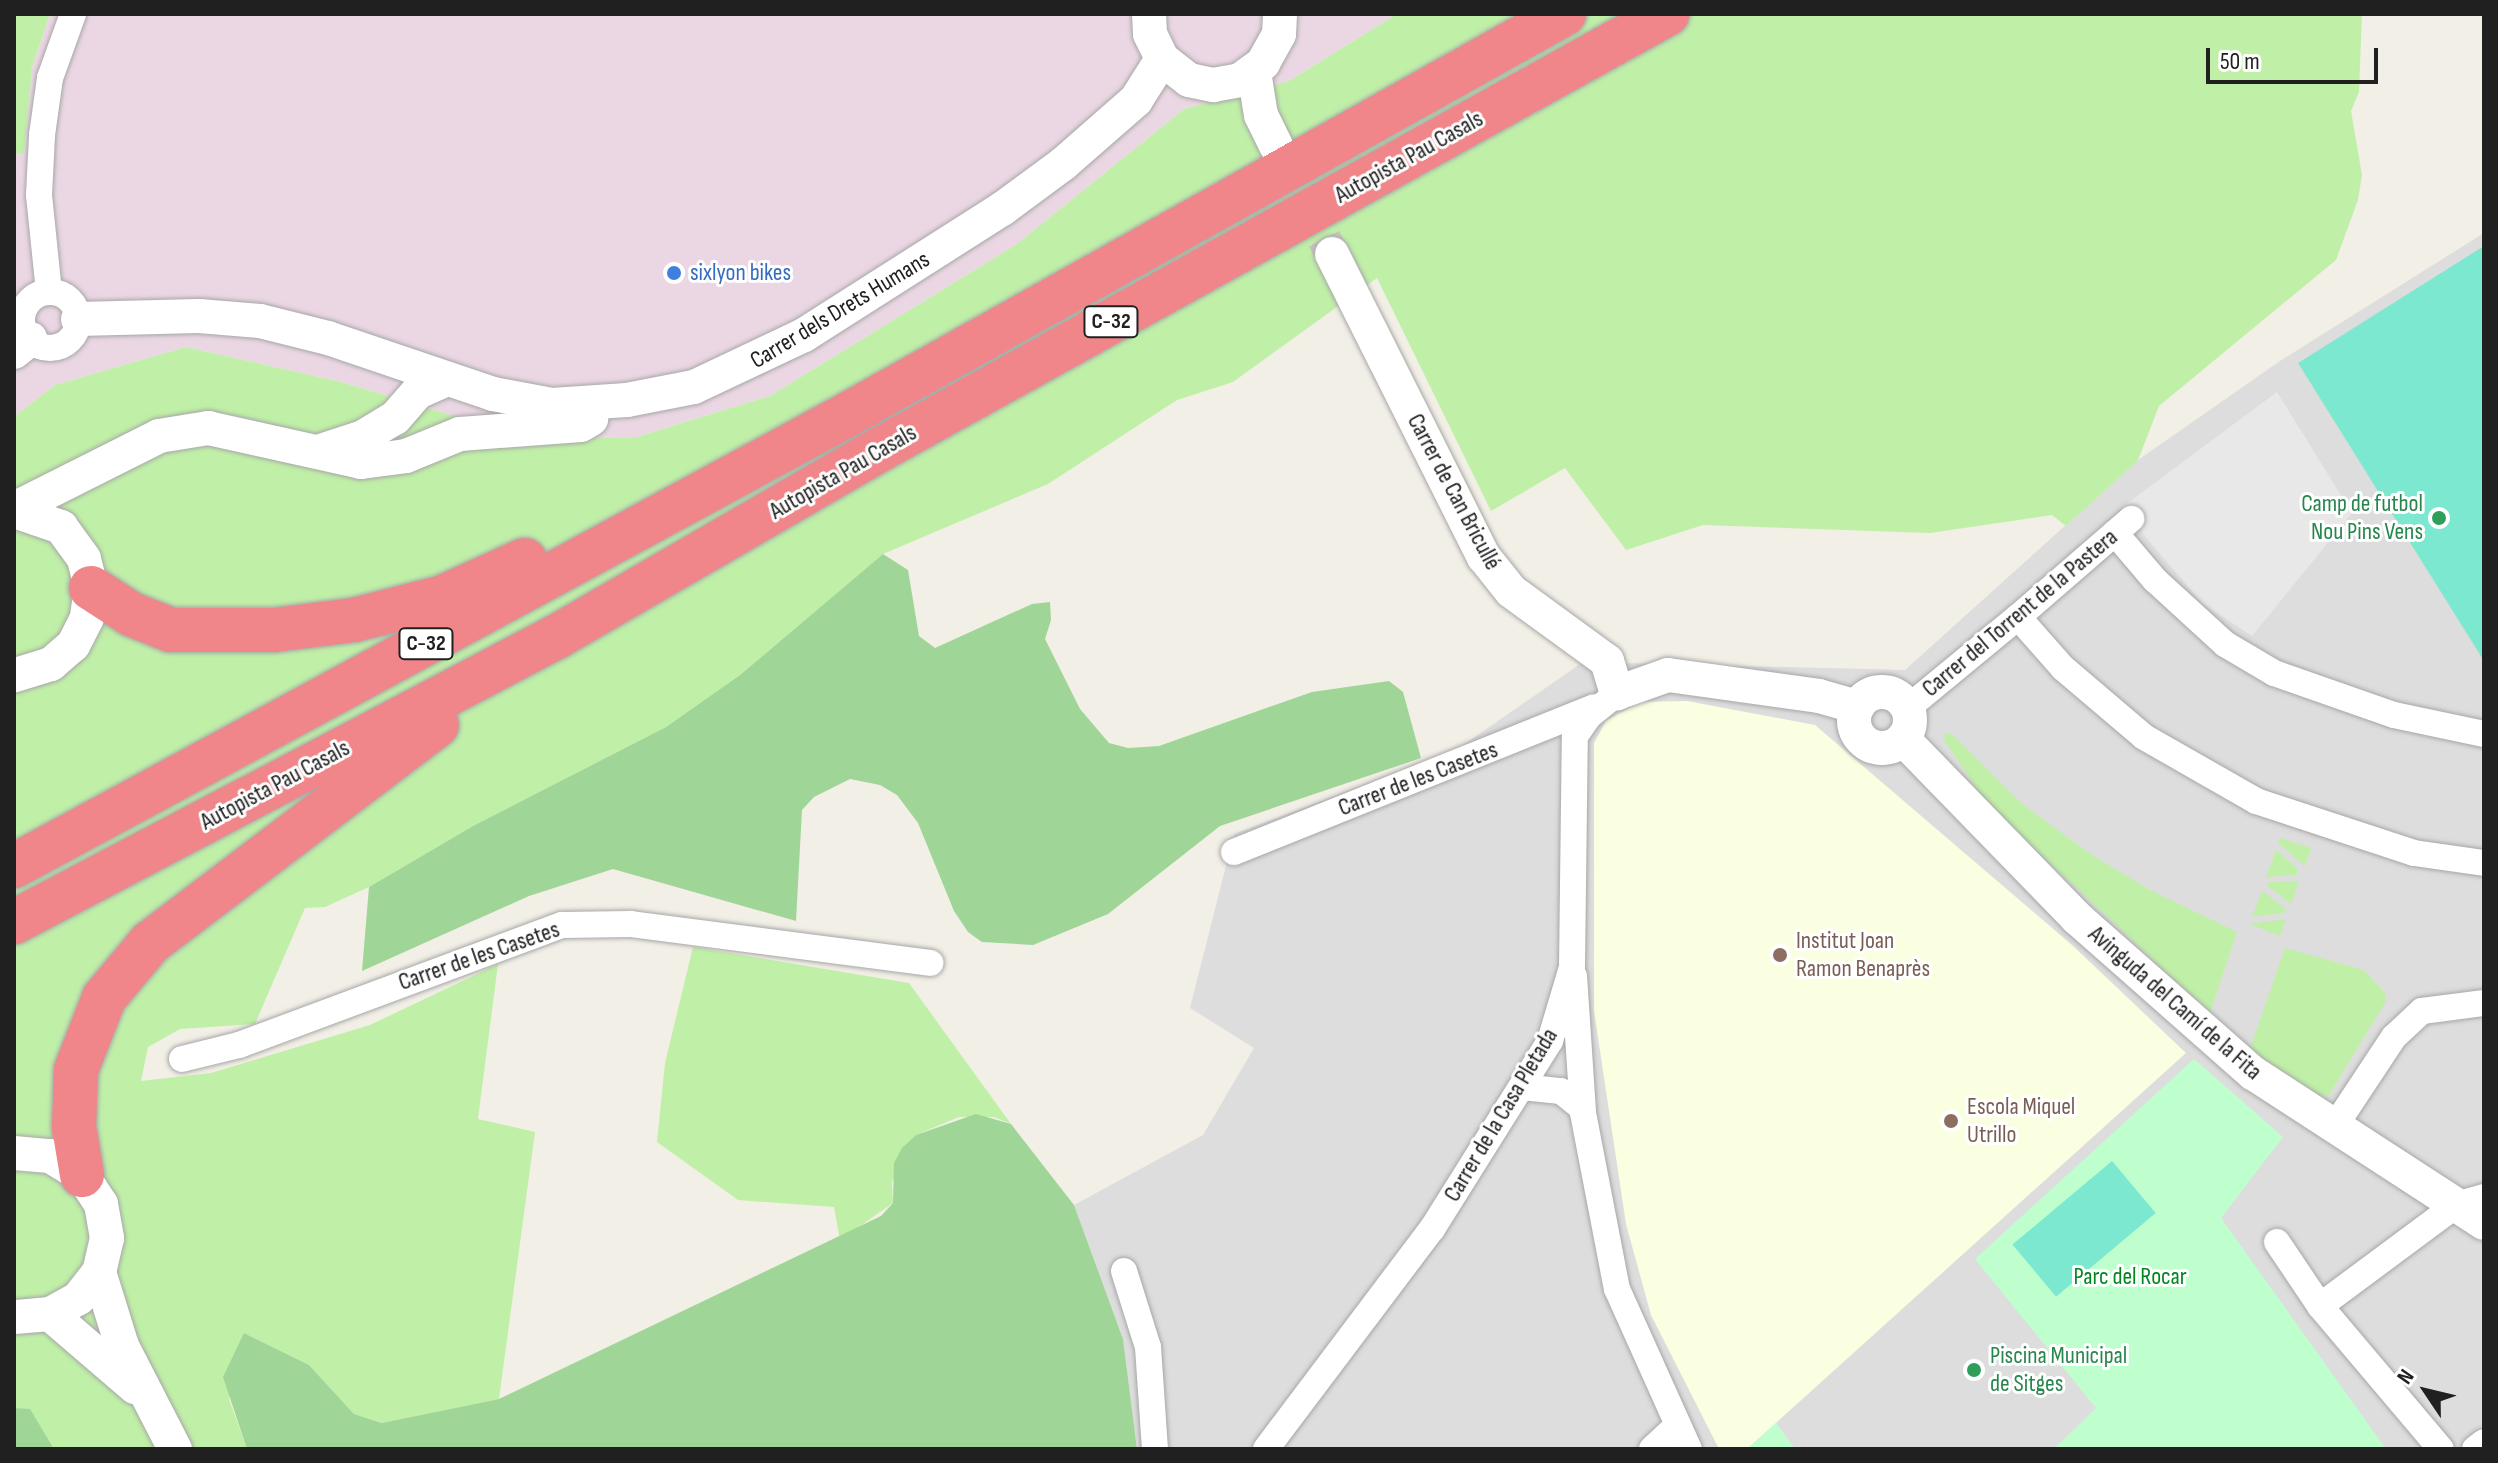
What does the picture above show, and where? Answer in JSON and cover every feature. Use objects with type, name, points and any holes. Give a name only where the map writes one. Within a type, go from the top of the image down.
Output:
[{"type":"highway","name":"Autopista Pau Casals","points":[[14,866],[838,420],[1564,14]]},
{"type":"highway","name":"Autopista Pau Casals","points":[[16,921],[558,636],[879,450],[1667,14]]},
{"type":"highway","points":[[91,588],[131,614],[171,630],[274,630],[354,620],[441,598],[838,420]]},
{"type":"highway","points":[[82,1175],[74,1127],[76,1070],[104,998],[150,943],[292,830],[558,636]]},
{"type":"street","points":[[49,292],[39,195],[42,135],[50,78],[73,14]]},
{"type":"street","points":[[1149,14],[1150,34],[1162,59],[1189,80],[1240,78],[1271,54],[1280,14]]},
{"type":"street","name":"Carrer dels Drets Humans","points":[[78,319],[199,316],[260,321],[328,338],[396,364],[515,400],[552,405],[627,400],[694,387],[752,364],[852,307],[1063,164],[1136,100],[1162,59]]},
{"type":"street","points":[[1240,78],[1276,146]]},
{"type":"street","name":"Carrer dels Drets Humans","points":[[1136,100],[1189,80]]},
{"type":"street","name":"Carrer de Can Bricullé","points":[[1332,254],[1484,557],[1511,591],[1607,661],[1609,698]]},
{"type":"street","points":[[49,292],[71,301],[78,319],[75,333],[61,346],[22,346],[25,307],[49,292]]},
{"type":"street","points":[[395,418],[401,386],[396,364]]},
{"type":"street","points":[[324,450],[363,437],[395,418],[418,392],[447,379]]},
{"type":"street","points":[[14,510],[105,460],[159,436],[208,428],[324,450],[361,462],[406,456],[460,434],[581,425],[627,400]]},
{"type":"street","points":[[14,675],[51,664],[73,645],[87,618],[91,588],[75,544],[81,497],[105,460]]},
{"type":"street","points":[[14,510],[51,522],[75,544]]},
{"type":"street","name":"Carrer del Torrent de la Pastera","points":[[1906,704],[1916,701],[2123,526],[2155,580],[2225,644],[2274,673],[2394,715],[2484,734]]},
{"type":"street","points":[[2018,617],[2063,668],[2144,737],[2256,801],[2414,853],[2484,863]]},
{"type":"street","points":[[1609,698],[1668,675],[1819,696],[1857,707]]},
{"type":"street","points":[[1876,692],[1892,693],[1906,704],[1910,724],[1903,739],[1880,748],[1863,740],[1854,719],[1857,707],[1876,692]]},
{"type":"street","name":"Carrer de les Casetes","points":[[1234,852],[1609,698]]},
{"type":"street","name":"Carrer de la Casa Pletada","points":[[1266,1449],[1393,1285],[1550,1041],[1572,967],[1574,748],[1581,726],[1609,698]]},
{"type":"street","name":"Avinguda del Camí de la Fita","points":[[1903,739],[2077,918],[2253,1073],[2335,1126],[2475,1208]]},
{"type":"street","name":"Carrer de les Casetes","points":[[182,1059],[239,1045],[562,925],[631,924],[930,963]]},
{"type":"street","points":[[1572,967],[1579,998],[1582,1108],[1617,1289],[1683,1437],[1652,1449]]},
{"type":"street","points":[[2335,1126],[2394,1037],[2422,1011],[2484,1003]]},
{"type":"street","points":[[1522,1087],[1561,1091],[1582,1108]]},
{"type":"street","points":[[14,1153],[50,1156],[82,1175],[103,1215],[107,1238],[99,1272],[79,1298],[50,1314],[14,1317]]},
{"type":"street","points":[[2320,1306],[2475,1208]]},
{"type":"street","points":[[2277,1242],[2320,1306],[2441,1449]]},
{"type":"street","points":[[1124,1271],[1148,1347],[1155,1449]]},
{"type":"street","points":[[99,1272],[145,1395],[175,1449]]},
{"type":"street","points":[[50,1314],[145,1395]]},
{"type":"street","points":[[2475,1449],[2484,1442]]},
{"type":"shaded area","points":[[50,14],[1397,14],[1289,81],[1184,109],[1017,244],[770,396],[637,437],[533,440],[341,382],[186,347],[55,385],[14,417],[14,154],[24,152],[32,67]]},
{"type":"shaded area","points":[[2484,233],[2484,1449],[1137,1449],[1123,1339],[1074,1205],[1203,1135],[1254,1048],[1190,1008],[1234,834],[1456,750],[1583,662],[1905,670],[2138,460],[2280,361]]},
{"type":"shaded area","points":[[2277,392],[2352,513],[2252,636],[2202,603],[2121,508]]},
{"type":"shaded area","points":[[1687,701],[1815,725],[2072,945],[2186,1053],[1747,1449],[1719,1449],[1651,1315],[1626,1224],[1594,1011],[1594,743],[1606,721],[1640,702]]},
{"type":"green space","points":[[14,14],[50,14],[32,67],[24,153],[14,154]]},
{"type":"green space","points":[[1397,14],[2362,14],[2359,92],[2351,111],[2362,175],[2358,200],[2336,260],[2159,406],[2138,460],[2066,526],[2052,515],[1930,533],[1703,525],[1626,550],[1565,468],[1491,511],[1377,278],[1233,382],[1177,400],[1048,484],[883,554],[740,675],[666,727],[473,826],[369,887],[325,907],[305,908],[255,1024],[180,1029],[148,1047],[141,1081],[211,1073],[370,1025],[498,964],[478,1119],[535,1132],[499,1399],[383,1423],[354,1414],[309,1365],[244,1333],[229,1399],[247,1449],[54,1449],[30,1410],[14,1408],[14,417],[55,385],[186,347],[341,382],[533,440],[637,437],[770,396],[1017,244],[1184,109],[1289,81]]},
{"type":"green space","name":"Camp de futbol Nou Pins Vens","points":[[2484,246],[2484,661],[2298,363]]},
{"type":"green space","points":[[883,554],[908,570],[919,636],[935,648],[1032,604],[1050,602],[1051,620],[1045,639],[1080,709],[1109,743],[1128,748],[1159,746],[1312,692],[1389,681],[1403,692],[1421,758],[1220,826],[1108,914],[1033,945],[982,942],[968,932],[954,911],[918,823],[897,795],[880,785],[850,779],[814,797],[802,810],[796,921],[613,869],[529,896],[362,971],[369,887],[473,826],[666,727],[740,675]]},
{"type":"green space","points":[[1945,733],[1952,734],[2022,804],[2092,855],[2150,890],[2237,932],[2210,1013],[1987,804],[1944,740]]},
{"type":"green space","points":[[2280,838],[2311,848],[2305,866],[2278,843]]},
{"type":"green space","points":[[2276,850],[2297,868],[2297,875],[2266,877]]},
{"type":"green space","points":[[2299,881],[2291,904],[2267,886],[2269,882]]},
{"type":"green space","points":[[2262,891],[2285,908],[2284,913],[2252,917]]},
{"type":"green space","points":[[2286,919],[2280,936],[2249,924]]},
{"type":"green space","points":[[693,947],[909,983],[1011,1124],[994,1117],[959,1117],[916,1135],[892,1182],[893,1203],[840,1240],[834,1207],[738,1200],[657,1142],[665,1063]]},
{"type":"green space","points":[[2285,948],[2364,970],[2385,993],[2386,1001],[2329,1095],[2312,1096],[2250,1049]]},
{"type":"green space","name":"Parc del Rocar","points":[[2194,1059],[2283,1137],[2221,1218],[2386,1449],[2054,1449],[2096,1408],[1975,1259]]},
{"type":"green space","points":[[976,1114],[1011,1124],[1074,1205],[1123,1339],[1137,1449],[247,1449],[223,1377],[244,1333],[309,1365],[354,1414],[382,1423],[499,1399],[881,1216],[893,1203],[894,1163],[902,1148],[916,1135]]},
{"type":"green space","points":[[2112,1161],[2156,1213],[2056,1297],[2012,1245]]},
{"type":"green space","points":[[14,1408],[30,1409],[54,1449],[14,1449]]},
{"type":"green space","points":[[1776,1423],[1795,1449],[1747,1449]]},
{"type":"tunnel","points":[[1277,148],[1332,254]]},
{"type":"place","name":"sixlyon bikes","points":[[674,273]]},
{"type":"place","name":"Camp de futbol Nou Pins Vens","points":[[2439,518]]},
{"type":"place","name":"Institut Joan Ramon Benaprès","points":[[1780,955]]},
{"type":"place","name":"Escola Miquel Utrillo","points":[[1951,1121]]},
{"type":"place","name":"Piscina Municipal de Sitges","points":[[1974,1370]]}]
